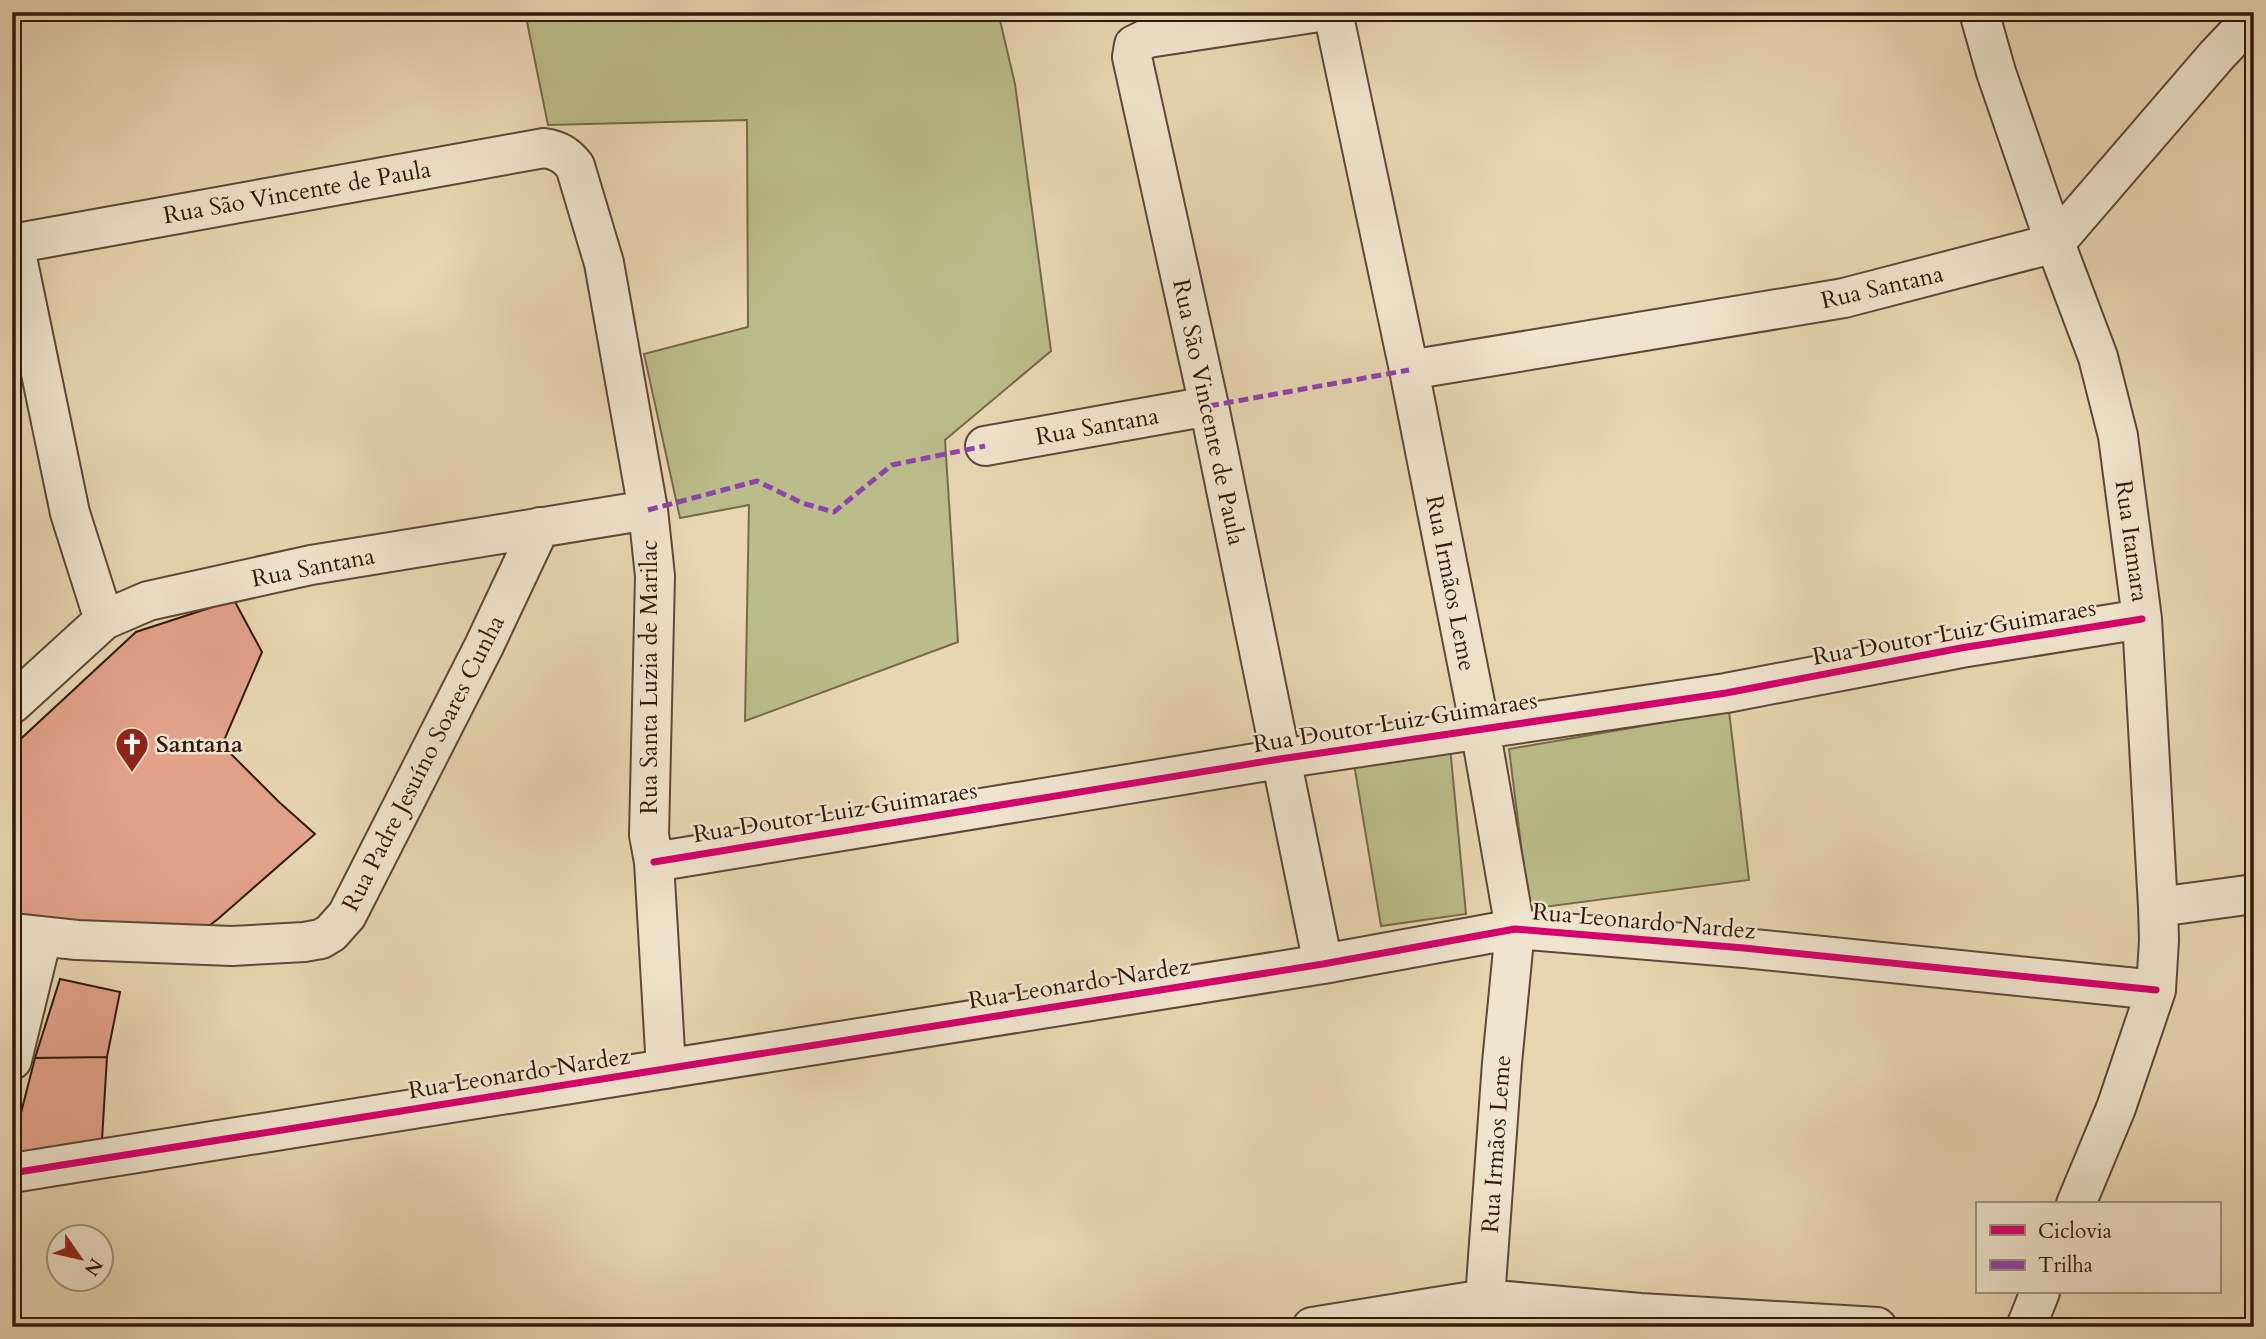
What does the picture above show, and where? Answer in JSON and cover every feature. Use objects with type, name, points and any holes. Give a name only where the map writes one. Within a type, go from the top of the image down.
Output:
[{"type":"street","name":"Rua São Vincente de Paula","points":[[1319,12],[1148,38],[1135,45],[1132,57],[1209,406],[1323,964]]},
{"type":"street","name":"Rua Irmãos Leme","points":[[1333,12],[1409,370],[1515,929],[1483,1313]]},
{"type":"street","name":"Rua Itamara","points":[[1979,12],[1996,72],[2098,357],[2115,424],[2142,619],[2158,906],[2156,990],[2116,1108],[2077,1202]]},
{"type":"street","points":[[2055,243],[2217,55],[2254,16]]},
{"type":"street","name":"Rua São Vincente de Paula","points":[[13,243],[544,148],[557,150],[567,156],[575,166]]},
{"type":"street","name":"Rua Santa Luzia de Marilac","points":[[575,166],[604,263],[648,510],[655,576],[648,804],[666,1069]]},
{"type":"street","points":[[13,243],[70,513],[104,620]]},
{"type":"street","name":"Rua Santana","points":[[1409,370],[1844,298],[2055,243]]},
{"type":"street","name":"Rua Santana","points":[[985,446],[1209,406]]},
{"type":"street","name":"Rua Santana","points":[[12,704],[104,620],[148,601],[311,565],[648,510]]},
{"type":"street","name":"Rua Padre Jesuíno Soares Cunha","points":[[27,935],[232,946],[304,942],[321,939],[331,933],[347,915],[484,646],[540,527]]},
{"type":"street","name":"Rua Doutor Luiz Guimaraes","points":[[653,862],[1280,759],[1726,693],[1961,648],[2142,619]]},
{"type":"street","points":[[2158,906],[2254,894]]},
{"type":"street","name":"Rua Leonardo Nardez","points":[[12,1173],[1323,964],[1515,929],[1744,948],[2156,990]]},
{"type":"street","points":[[12,1060],[27,935]]},
{"type":"street","points":[[2026,1327],[2039,1294]]},
{"type":"street","points":[[1312,1327],[1483,1313],[1640,1313],[1877,1327]]},
{"type":"green space","points":[[525,12],[998,12],[1015,84],[1051,351],[945,440],[958,642],[745,721],[749,505],[680,518],[644,354],[748,327],[747,120],[548,125]]},
{"type":"green space","points":[[1729,711],[1749,880],[1529,909],[1509,749]]},
{"type":"green space","points":[[1450,747],[1466,914],[1381,926],[1352,752]]},
{"type":"building","name":"Santana","points":[[234,600],[262,652],[222,745],[315,834],[197,935],[12,917],[12,747],[136,632]]},
{"type":"building","points":[[60,979],[120,992],[107,1057],[35,1058]]},
{"type":"building","points":[[107,1057],[102,1140],[12,1160],[12,1148],[35,1058]]},
{"type":"marked path","points":[[1209,406],[1409,370]]},
{"type":"marked path","points":[[648,510],[757,481],[802,503],[834,512],[892,465],[985,446]]},
{"type":"cycle path","points":[[654,862],[1280,759],[1726,693],[1961,648],[2142,619]]},
{"type":"cycle path","points":[[12,1173],[1323,964],[1515,929],[1744,948],[2156,990]]},
{"type":"place","name":"Santana","points":[[132,774]]}]
